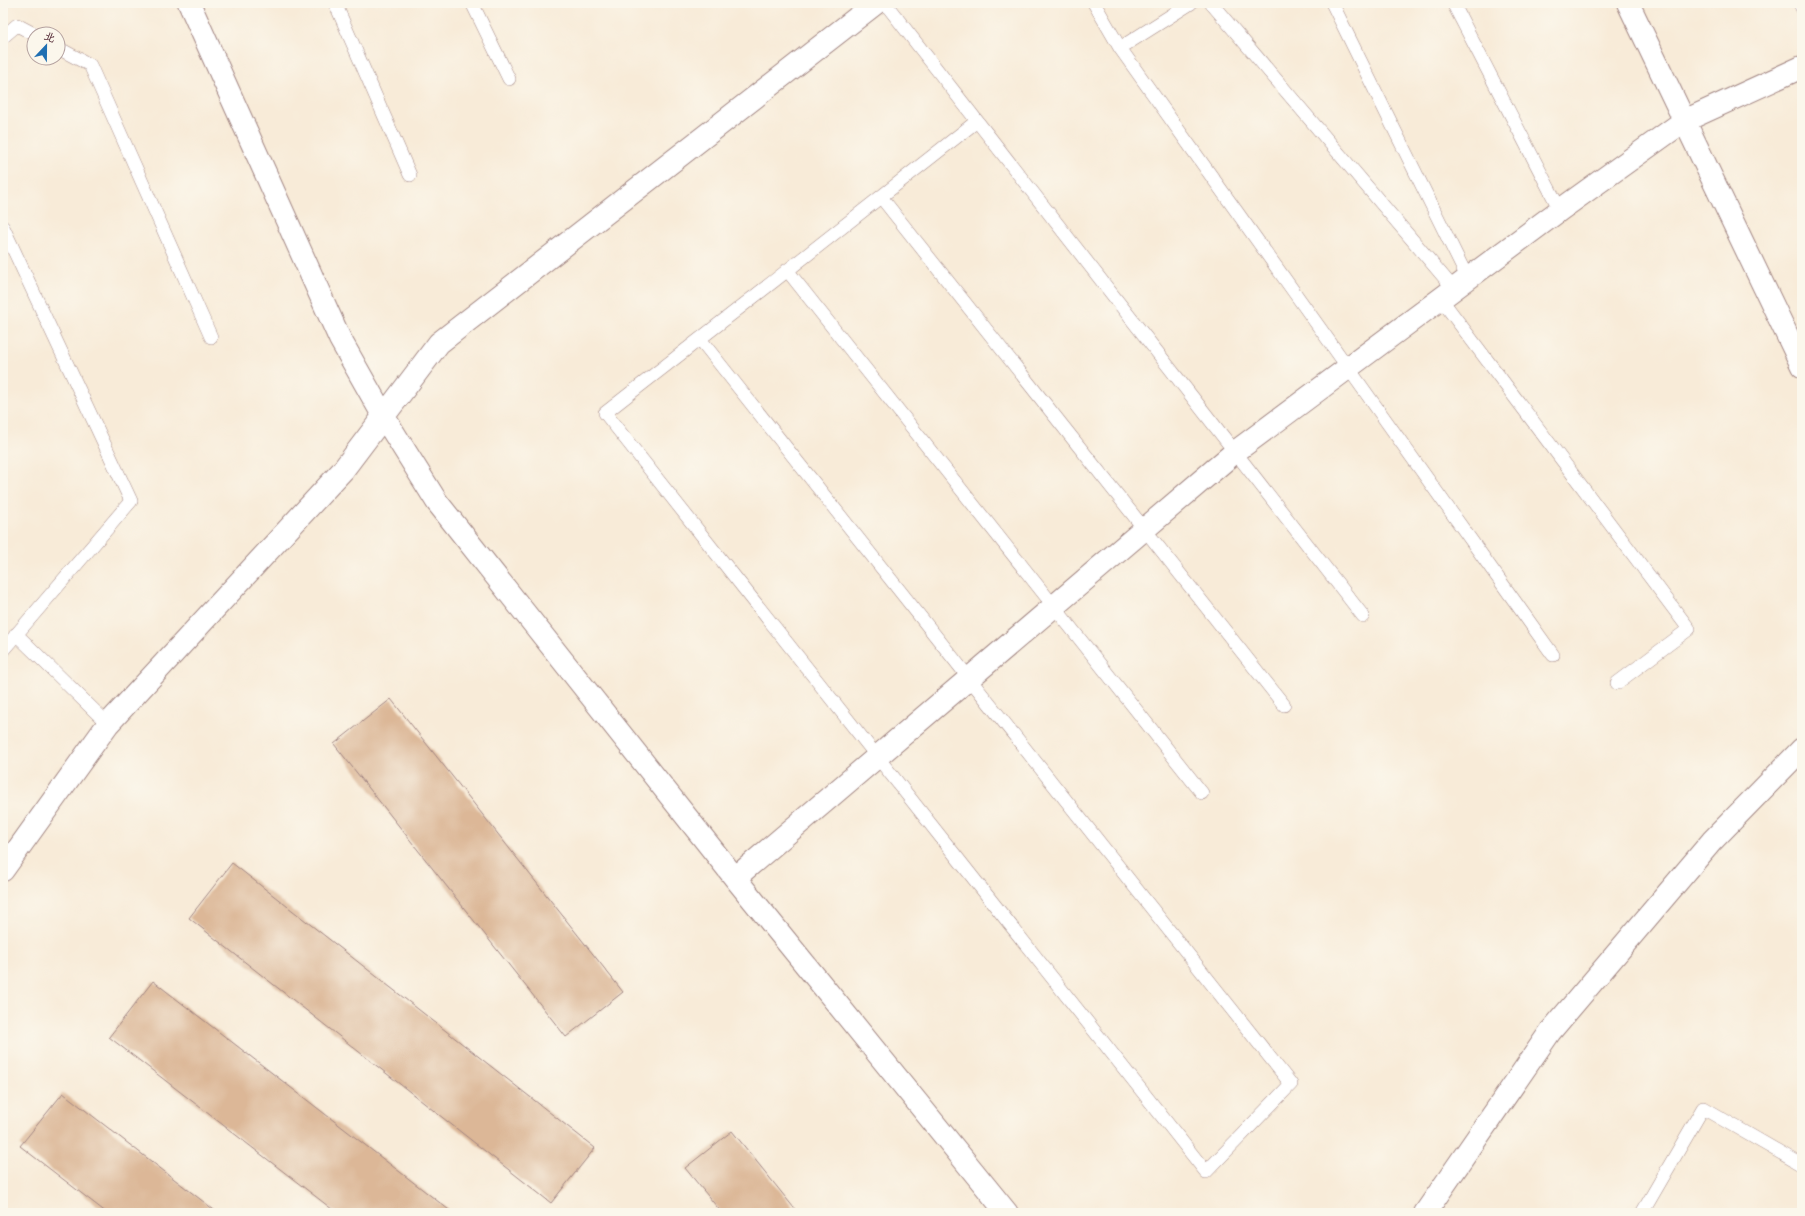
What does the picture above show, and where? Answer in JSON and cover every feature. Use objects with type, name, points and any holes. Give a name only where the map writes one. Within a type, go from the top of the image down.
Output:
[{"type":"street","points":[[189,3],[340,339],[384,416],[438,502],[735,878],[1007,1213]]},
{"type":"street","points":[[3,870],[108,724],[343,470],[439,343],[876,3]]},
{"type":"street","points":[[1628,3],[1802,366]]},
{"type":"street","points":[[735,878],[1236,452],[1560,210],[1684,121],[1802,67]]},
{"type":"street","points":[[1425,1213],[1550,1032],[1712,841],[1802,749]]},
{"type":"lane","points":[[335,3],[410,175]]},
{"type":"lane","points":[[472,3],[509,79]]},
{"type":"lane","points":[[885,3],[1364,616]]},
{"type":"lane","points":[[1094,3],[1120,48],[1553,655]]},
{"type":"lane","points":[[1120,48],[1191,3]]},
{"type":"lane","points":[[1211,3],[1454,289],[1689,629],[1617,683]]},
{"type":"lane","points":[[1332,3],[1454,289]]},
{"type":"lane","points":[[1453,3],[1560,210]]},
{"type":"lane","points":[[1800,3],[1802,8]]},
{"type":"lane","points":[[3,37],[17,25],[26,30]]},
{"type":"lane","points":[[66,52],[90,65],[212,337]]},
{"type":"lane","points":[[700,339],[1291,1084],[1206,1172],[605,414],[787,270],[977,121]]},
{"type":"lane","points":[[881,197],[1284,705]]},
{"type":"lane","points":[[3,227],[131,501],[3,650]]},
{"type":"lane","points":[[787,270],[1202,793]]},
{"type":"lane","points":[[16,634],[108,724]]},
{"type":"lane","points":[[1645,1212],[1703,1108],[1802,1165]]},
{"type":"building","points":[[391,699],[623,992],[566,1037],[334,744]]},
{"type":"building","points":[[232,863],[595,1148],[551,1203],[189,918]]},
{"type":"building","points":[[153,981],[453,1213],[337,1213],[109,1037]]},
{"type":"building","points":[[63,1093],[218,1213],[107,1213],[20,1146]]},
{"type":"building","points":[[732,1131],[798,1213],[722,1213],[685,1168]]}]
